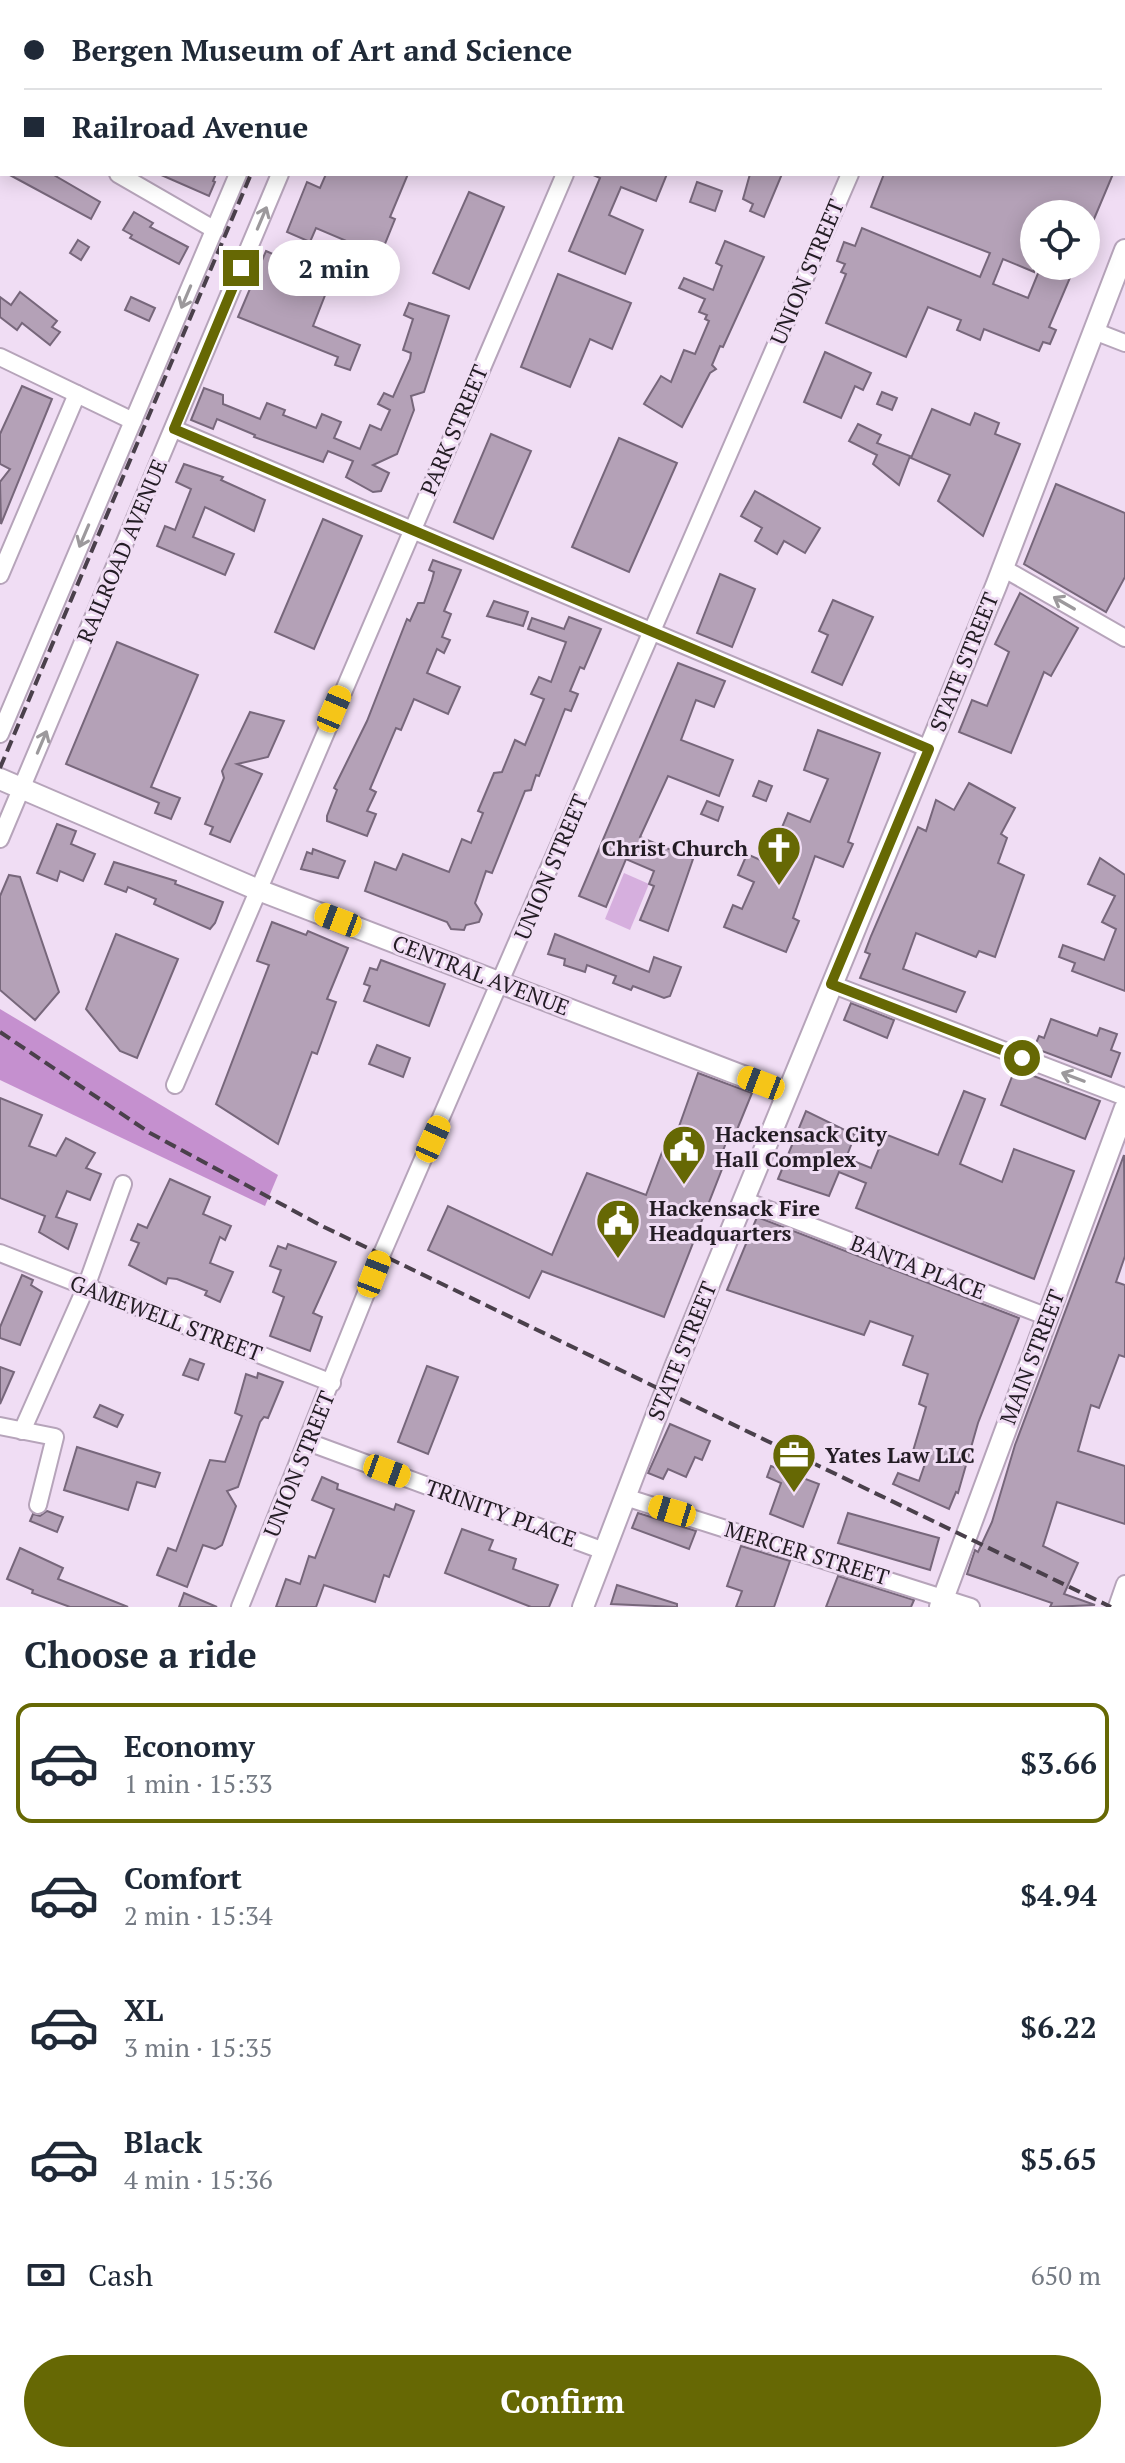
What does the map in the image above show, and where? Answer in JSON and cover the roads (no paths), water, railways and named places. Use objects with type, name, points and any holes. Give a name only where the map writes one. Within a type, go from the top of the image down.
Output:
[{"type":"street","points":[[121,176],[215,230]]},
{"type":"street","name":"RAILROAD AVENUE","points":[[0,734],[237,176]]},
{"type":"street","name":"RAILROAD AVENUE","points":[[0,839],[279,176]]},
{"type":"street","name":"PARK STREET","points":[[175,1085],[256,889],[564,176]]},
{"type":"street","name":"UNION STREET","points":[[240,1607],[381,1256],[848,176]]},
{"type":"street","name":"STATE STREET","points":[[583,1607],[743,1200],[1003,568],[1125,250]]},
{"type":"street","points":[[1094,331],[1125,343]]},
{"type":"street","points":[[0,357],[133,421]]},
{"type":"street","points":[[0,575],[77,394]]},
{"type":"street","points":[[174,429],[929,749]]},
{"type":"street","points":[[1003,568],[1125,638]]},
{"type":"street","name":"CENTRAL AVENUE","points":[[0,779],[256,889],[787,1093]]},
{"type":"street","points":[[831,984],[1125,1097]]},
{"type":"street","name":"MAIN STREET","points":[[942,1601],[1125,1108]]},
{"type":"street","points":[[22,1431],[86,1287],[123,1184]]},
{"type":"street","name":"BANTA PLACE","points":[[743,1200],[1048,1317]]},
{"type":"street","name":"GAMEWELL STREET","points":[[0,1253],[332,1383]]},
{"type":"street","points":[[0,1426],[55,1437],[38,1505]]},
{"type":"street","name":"TRINITY PLACE","points":[[308,1442],[604,1551]]},
{"type":"street","name":"MERCER STREET","points":[[625,1497],[942,1601],[971,1607]]},
{"type":"street","points":[[1117,1607],[1125,1584]]},
{"type":"railway","points":[[0,768],[250,176]]},
{"type":"railway","points":[[0,1032],[150,1133],[320,1225],[1111,1607]]},
{"type":"place","name":"Christ Church","points":[[779,887]]},
{"type":"place","name":"Hackensack City Hall Complex","points":[[684,1186]]},
{"type":"place","name":"Hackensack Fire Headquarters","points":[[618,1260]]},
{"type":"place","name":"Yates Law LLC","points":[[794,1494]]}]
